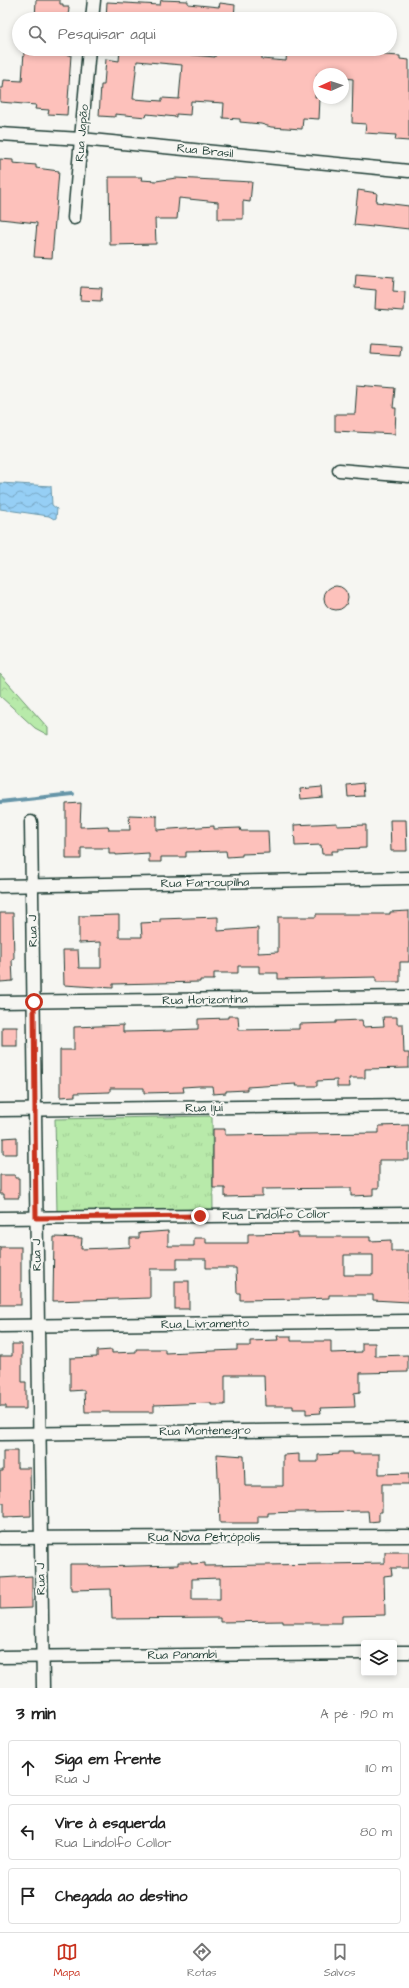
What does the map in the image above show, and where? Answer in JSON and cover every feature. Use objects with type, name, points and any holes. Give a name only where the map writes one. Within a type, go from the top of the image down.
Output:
[{"type":"street","points":[[93,12],[94,0]]},
{"type":"street","name":"Rua Japão","points":[[74,218],[88,56]]},
{"type":"street","name":"Rua Brasil","points":[[0,134],[81,139],[409,171]]},
{"type":"street","points":[[339,470],[409,476]]},
{"type":"street","name":"Rua J","points":[[31,822],[43,1688]]},
{"type":"street","name":"Rua Farroupilha","points":[[0,886],[32,887],[409,878]]},
{"type":"street","name":"Rua Horizontina","points":[[0,1002],[409,997]]},
{"type":"street","name":"Rua Ijuí","points":[[0,1110],[409,1105]]},
{"type":"street","name":"Rua Lindolfo Collor","points":[[0,1218],[409,1214]]},
{"type":"street","name":"Rua Livramento","points":[[0,1326],[409,1321]]},
{"type":"street","name":"Rua Montenegro","points":[[0,1434],[409,1429]]},
{"type":"street","name":"Rua Nova Petrópolis","points":[[0,1538],[409,1536]]},
{"type":"street","points":[[397,1652],[409,1652]]},
{"type":"street","name":"Rua Panambi","points":[[0,1657],[361,1653]]},
{"type":"green space","points":[[0,674],[48,728],[48,735],[35,728],[0,696]]},
{"type":"green space","points":[[212,1116],[213,1212],[57,1211],[55,1119]]},
{"type":"water","points":[[0,483],[51,486],[52,505],[57,509],[56,518],[54,519],[49,516],[0,509]]},
{"type":"building","points":[[36,0],[60,0],[60,4],[63,4],[63,7],[69,7],[69,12],[35,12]]},
{"type":"building","points":[[161,0],[188,1],[188,4],[219,7],[220,3],[235,5],[234,12],[106,12],[107,2],[160,5]]},
{"type":"building","points":[[24,56],[71,56],[67,115],[48,114],[49,110],[35,109],[36,105],[0,102],[0,88],[3,88],[4,80],[22,81]]},
{"type":"building","points":[[119,56],[262,56],[262,59],[286,61],[286,56],[400,56],[400,59],[409,60],[409,141],[395,140],[396,135],[365,133],[366,124],[352,123],[353,79],[349,79],[349,68],[313,68],[313,104],[320,104],[319,119],[303,118],[302,129],[271,127],[261,124],[240,122],[240,119],[223,118],[224,103],[191,101],[190,115],[176,114],[176,117],[147,114],[146,117],[115,114],[115,117],[99,116],[101,85],[104,85],[106,59],[119,61]],"holes":[[[137,61],[182,65],[179,99],[162,98],[162,101],[133,99]]]},
{"type":"building","points":[[0,159],[13,160],[13,163],[36,165],[36,168],[59,171],[52,258],[34,257],[37,223],[0,219]]},
{"type":"building","points":[[109,177],[142,177],[141,180],[156,181],[176,178],[252,182],[250,202],[243,201],[243,219],[218,219],[218,202],[179,198],[177,219],[155,219],[156,244],[110,245]]},
{"type":"building","points":[[358,190],[377,193],[376,202],[409,206],[409,229],[373,225],[373,227],[354,225]]},
{"type":"building","points":[[356,274],[394,277],[393,291],[405,292],[404,311],[375,309],[376,290],[355,288]]},
{"type":"building","points":[[81,287],[102,288],[101,301],[80,300]]},
{"type":"building","points":[[372,344],[401,346],[400,356],[371,354]]},
{"type":"building","points":[[357,385],[395,388],[393,408],[396,408],[395,434],[335,431],[335,414],[355,414]]},
{"type":"building","points":[[336,586],[345,589],[348,598],[345,607],[336,610],[327,607],[324,598],[327,589]]},
{"type":"building","points":[[363,783],[364,796],[348,797],[347,785]]},
{"type":"building","points":[[322,787],[323,797],[301,799],[300,789]]},
{"type":"building","points":[[81,803],[80,827],[108,826],[109,830],[130,830],[129,815],[157,816],[157,830],[214,826],[214,829],[240,828],[241,831],[268,831],[269,853],[242,854],[242,856],[227,857],[226,851],[186,852],[186,857],[161,857],[161,862],[149,862],[149,853],[116,855],[109,854],[109,848],[81,848],[81,859],[66,859],[66,804]]},
{"type":"building","points":[[390,820],[406,820],[407,851],[391,851]]},
{"type":"building","points":[[337,823],[337,826],[366,825],[366,848],[338,849],[338,851],[332,851],[332,854],[322,854],[321,845],[295,846],[294,825]]},
{"type":"building","points":[[409,911],[409,962],[400,962],[400,982],[376,982],[376,977],[278,979],[278,973],[259,973],[259,966],[238,966],[238,973],[214,973],[214,980],[200,980],[200,982],[113,984],[113,988],[64,985],[63,950],[78,950],[79,968],[101,968],[101,942],[79,943],[79,916],[119,915],[119,937],[142,937],[141,923],[160,922],[160,919],[218,917],[218,931],[258,928],[258,953],[278,952],[278,917],[316,917],[316,914],[390,914],[390,912]]},
{"type":"building","points":[[0,913],[13,913],[13,981],[0,982]]},
{"type":"building","points":[[228,1016],[238,1016],[239,1030],[299,1029],[299,1024],[336,1023],[336,1021],[362,1020],[363,1027],[384,1026],[383,1017],[397,1017],[397,1024],[403,1024],[404,1053],[409,1053],[409,1068],[365,1069],[365,1078],[349,1078],[350,1087],[337,1087],[337,1080],[317,1081],[317,1086],[295,1086],[296,1084],[247,1087],[247,1090],[226,1091],[226,1093],[213,1094],[212,1086],[199,1086],[183,1087],[184,1092],[144,1093],[144,1088],[110,1088],[110,1092],[75,1093],[75,1096],[60,1097],[60,1050],[74,1050],[74,1027],[123,1025],[123,1032],[172,1031],[198,1029],[198,1019],[228,1018]]},
{"type":"building","points":[[2,1027],[17,1027],[17,1046],[2,1046]]},
{"type":"building","points":[[409,1125],[409,1160],[379,1160],[379,1188],[373,1188],[373,1195],[351,1196],[351,1188],[262,1189],[262,1196],[225,1197],[225,1188],[213,1188],[213,1129],[225,1129],[225,1135],[379,1133],[379,1126]]},
{"type":"building","points":[[17,1137],[17,1154],[3,1154],[3,1138]]},
{"type":"building","points":[[0,1175],[15,1175],[15,1178],[19,1178],[19,1198],[4,1198],[4,1194],[0,1194]]},
{"type":"building","points":[[168,1231],[168,1246],[194,1246],[194,1238],[206,1238],[206,1243],[248,1243],[248,1234],[298,1233],[298,1237],[370,1237],[370,1241],[391,1240],[391,1251],[409,1251],[409,1302],[373,1300],[373,1295],[329,1295],[329,1298],[240,1300],[240,1293],[237,1293],[236,1268],[206,1268],[206,1259],[177,1259],[177,1269],[150,1269],[150,1298],[53,1301],[54,1237],[82,1238],[81,1249],[109,1248],[130,1247],[130,1238],[139,1238],[139,1233]],"holes":[[[344,1255],[373,1255],[373,1275],[344,1275]]]},
{"type":"building","points":[[0,1247],[21,1247],[21,1305],[0,1305]]},
{"type":"building","points":[[175,1281],[189,1281],[189,1309],[175,1309]]},
{"type":"building","points":[[277,1336],[291,1336],[291,1341],[331,1341],[331,1353],[362,1352],[362,1343],[375,1343],[375,1356],[408,1355],[408,1372],[360,1373],[360,1392],[354,1393],[355,1407],[320,1408],[321,1413],[306,1414],[306,1409],[293,1409],[293,1406],[265,1406],[264,1375],[225,1375],[225,1405],[211,1405],[211,1403],[154,1405],[154,1412],[85,1412],[84,1390],[70,1391],[70,1358],[97,1357],[97,1351],[112,1350],[112,1353],[136,1352],[136,1349],[165,1349],[165,1353],[237,1350],[237,1346],[250,1346],[250,1341],[278,1340]]},
{"type":"building","points":[[12,1344],[22,1344],[22,1382],[26,1382],[26,1409],[6,1409],[6,1406],[0,1406],[0,1356],[12,1356]]},
{"type":"building","points":[[3,1451],[17,1451],[17,1468],[30,1468],[31,1516],[4,1517],[4,1503],[0,1503],[0,1471],[3,1471]]},
{"type":"building","points":[[339,1452],[353,1452],[353,1454],[379,1454],[379,1474],[409,1473],[409,1484],[382,1484],[382,1512],[379,1512],[379,1521],[369,1522],[368,1511],[268,1513],[268,1516],[258,1516],[258,1523],[220,1523],[217,1454],[244,1456],[245,1486],[283,1486],[283,1455],[299,1454],[299,1462],[318,1462],[318,1455],[339,1454]]},
{"type":"building","points":[[385,1552],[409,1552],[409,1568],[391,1568],[392,1575],[384,1576],[385,1615],[342,1616],[342,1623],[283,1623],[283,1621],[220,1622],[220,1618],[112,1619],[111,1589],[72,1590],[72,1587],[70,1587],[70,1564],[89,1564],[95,1567],[178,1565],[178,1562],[191,1562],[191,1564],[205,1563],[205,1566],[385,1563]],"holes":[[[220,1578],[220,1599],[192,1599],[192,1579]]]},
{"type":"building","points":[[32,1576],[32,1608],[0,1609],[0,1578]]},
{"type":"waterway","points":[[0,802],[73,794]]},
{"type":"route","points":[[34,1002],[36,1218],[200,1216]]}]
